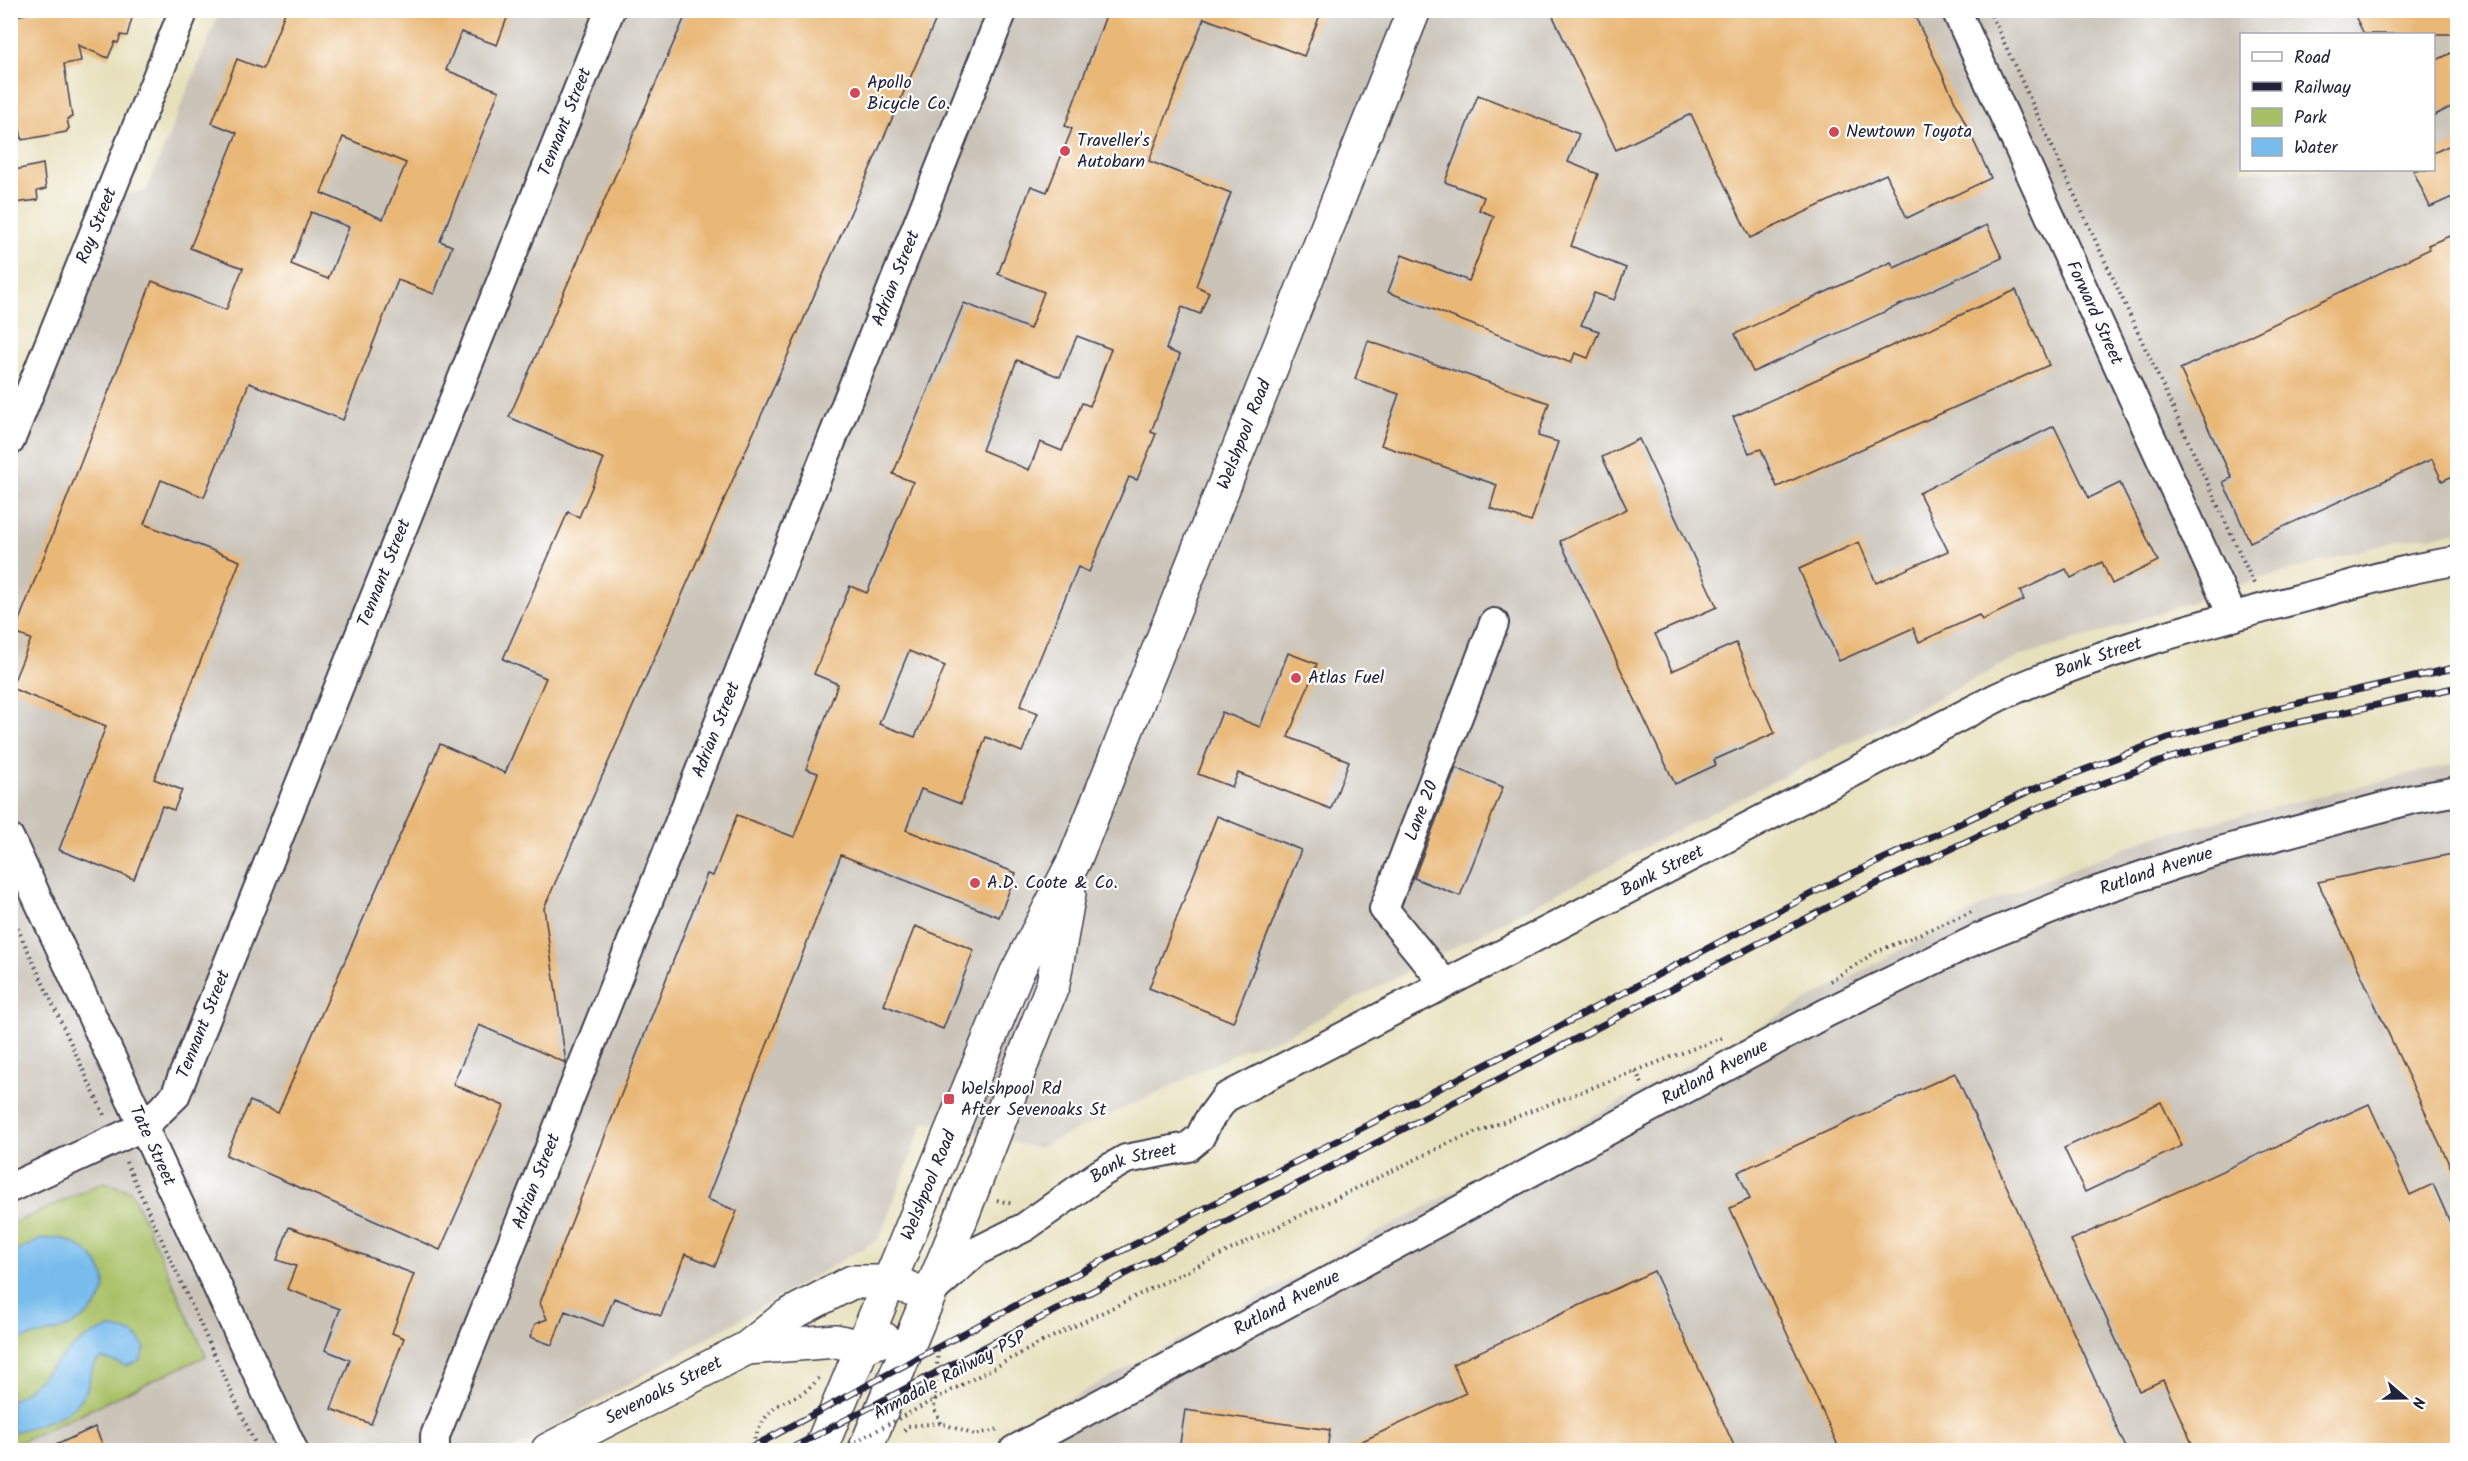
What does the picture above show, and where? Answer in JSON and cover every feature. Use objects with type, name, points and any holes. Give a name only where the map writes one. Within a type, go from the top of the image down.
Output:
[{"type":"main road","name":"Welshpool Road","points":[[820,1450],[1016,974],[1075,859],[1414,10]]},
{"type":"main road","name":"Welshpool Road","points":[[865,1450],[927,1336],[929,1294],[1053,984],[1075,859]]},
{"type":"main road","name":"Sevenoaks Street","points":[[548,1450],[747,1348],[787,1316],[852,1282],[891,1282],[929,1294]]},
{"type":"main road","points":[[863,1347],[927,1336]]},
{"type":"main road","name":"Sevenoaks Street","points":[[747,1348],[836,1341],[863,1347]]},
{"type":"street","name":"Roy Street","points":[[10,441],[184,10]]},
{"type":"street","name":"Tennant Street","points":[[10,1188],[144,1126],[175,1096],[610,10]]},
{"type":"street","name":"Adrian Street","points":[[435,1450],[435,1436],[1003,10]]},
{"type":"street","name":"Forward Street","points":[[1956,10],[2233,616]]},
{"type":"street","name":"Bank Street","points":[[929,1294],[977,1251],[1025,1227],[1101,1173],[1126,1160],[1188,1147],[1200,1137],[1225,1098],[1998,697],[2052,673],[2233,616],[2394,574],[2457,561]]},
{"type":"street","name":"Lane 20","points":[[1445,984],[1384,909],[1494,623]]},
{"type":"street","name":"Rutland Avenue","points":[[1014,1450],[1826,1013],[1979,939],[2097,891],[2198,857],[2413,799],[2457,791]]},
{"type":"street","name":"Tate Street","points":[[10,839],[293,1450]]},
{"type":"path","points":[[1989,10],[2258,591]]},
{"type":"path","points":[[10,912],[258,1450]]},
{"type":"path","points":[[927,1336],[934,1410],[941,1423]]},
{"type":"path","name":"Armadale Railway PSP","points":[[840,1450],[1042,1342]]},
{"type":"path","points":[[749,1450],[763,1420],[778,1405],[805,1394],[822,1374]]},
{"type":"shaded area","points":[[220,11],[2457,11],[2457,532],[2401,540],[2262,578],[2106,631],[2020,656],[1697,820],[1279,1039],[1243,1049],[1170,1087],[1038,1148],[924,1121],[879,1239],[514,1450],[11,1450],[11,442],[109,198],[146,191]]},
{"type":"shaded area","points":[[2457,763],[2457,1450],[1034,1450],[1055,1407],[1988,903],[2152,837]]},
{"type":"green space","points":[[104,1182],[131,1191],[206,1356],[11,1446],[10,1225]]},
{"type":"water","points":[[60,1238],[85,1250],[94,1259],[105,1280],[101,1298],[88,1314],[71,1325],[11,1344],[11,1254],[41,1239]]},
{"type":"water","points":[[111,1328],[127,1331],[139,1339],[145,1349],[140,1361],[126,1366],[102,1358],[94,1366],[88,1388],[82,1398],[68,1412],[49,1421],[11,1433],[11,1400],[25,1392],[80,1342]]},
{"type":"building","points":[[46,10],[129,10],[127,16],[132,18],[127,36],[121,35],[108,58],[78,45],[81,61],[64,64],[72,117],[67,119],[69,128],[66,132],[22,140],[10,74],[10,17]]},
{"type":"building","points":[[286,10],[510,10],[497,45],[461,32],[446,70],[499,91],[440,241],[452,246],[434,294],[398,280],[343,420],[249,383],[204,497],[161,480],[144,524],[240,561],[154,779],[182,790],[174,810],[162,806],[134,879],[59,850],[106,726],[11,688],[31,639],[14,633],[152,281],[226,310],[243,268],[190,248],[237,133],[212,123],[237,59],[263,69]],"holes":[[[343,137],[406,163],[383,219],[321,193]],[[311,212],[349,227],[328,279],[291,264]]]},
{"type":"building","points":[[688,10],[940,10],[544,908],[566,1063],[479,1025],[453,1084],[504,1106],[440,1250],[226,1155],[250,1101],[278,1113],[440,744],[505,773],[546,678],[503,659],[568,512],[579,517],[604,459],[509,417]]},
{"type":"building","points":[[1108,10],[1322,10],[1304,56],[1204,18],[1149,161],[1231,193],[1196,286],[1209,292],[1200,314],[1182,307],[1166,349],[1180,355],[1151,432],[1156,434],[1137,480],[1129,477],[1089,572],[1078,567],[1020,706],[1038,713],[1022,752],[986,737],[961,804],[921,789],[906,830],[1016,873],[999,917],[841,855],[707,1199],[737,1211],[715,1266],[685,1254],[661,1316],[614,1298],[603,1326],[565,1311],[552,1345],[530,1337],[535,1324],[547,1319],[540,1303],[707,874],[713,876],[737,815],[794,837],[818,773],[806,769],[838,684],[814,674],[850,586],[867,593],[913,482],[893,474],[964,303],[1030,329],[1044,292],[998,274],[1031,186],[1047,192],[1072,129],[1065,126]],"holes":[[[1077,336],[1111,349],[1090,406],[1082,403],[1062,451],[1040,442],[1029,470],[982,450],[1017,360],[1060,377]],[[909,651],[945,666],[915,737],[879,724]]]},
{"type":"building","name":"Newtown Toyota","points":[[1550,10],[1912,10],[1991,178],[1907,218],[1886,174],[1750,238],[1691,114],[1616,150]]},
{"type":"building","points":[[2352,10],[2457,10],[2457,34],[2364,33]]},
{"type":"building","points":[[2457,50],[2457,104],[2435,115],[2435,61]]},
{"type":"building","points":[[1478,95],[1579,134],[1568,162],[1598,174],[1571,246],[1626,268],[1614,300],[1594,293],[1581,325],[1599,331],[1588,358],[1575,353],[1571,363],[1388,292],[1402,255],[1469,281],[1494,216],[1479,210],[1484,197],[1445,182]]},
{"type":"building","points":[[2457,142],[2457,195],[2430,207],[2413,171],[2435,171],[2435,152]]},
{"type":"building","points":[[43,164],[46,189],[37,191],[38,200],[14,203],[10,171]]},
{"type":"building","points":[[1987,225],[2002,258],[1753,372],[1735,334],[1891,262],[1894,268]]},
{"type":"building","points":[[2452,235],[2457,246],[2457,474],[2442,481],[2432,459],[2250,542],[2223,482],[2232,478],[2180,369],[2430,249],[2428,245]]},
{"type":"building","points":[[2016,290],[2049,365],[1777,487],[1761,449],[1749,453],[1733,417]]},
{"type":"building","points":[[1368,341],[1549,403],[1538,436],[1558,442],[1531,522],[1490,508],[1497,485],[1381,445],[1399,394],[1355,379]]},
{"type":"building","points":[[2054,426],[2089,498],[2120,483],[2158,561],[2112,584],[2102,562],[2071,578],[2066,569],[2020,591],[2024,600],[1982,620],[1979,615],[1919,642],[1913,628],[1839,661],[1799,569],[1859,542],[1876,583],[1948,551],[1919,493]]},
{"type":"building","points":[[1639,439],[1717,607],[1655,634],[1672,671],[1736,643],[1775,733],[1714,760],[1716,765],[1675,784],[1560,541],[1627,509],[1602,457]]},
{"type":"building","points":[[1288,653],[1317,664],[1288,737],[1349,761],[1331,809],[1238,773],[1232,787],[1198,774],[1222,712],[1260,727]]},
{"type":"building","points":[[1456,768],[1503,787],[1460,896],[1414,878]]},
{"type":"building","points":[[1217,816],[1301,850],[1233,1022],[1149,988]]},
{"type":"building","points":[[2457,853],[2457,1181],[2318,882]]},
{"type":"building","points":[[915,926],[974,950],[943,1029],[884,1005]]},
{"type":"building","points":[[1955,1073],[2127,1450],[1840,1450],[1730,1208],[1750,1199],[1738,1172]]},
{"type":"building","points":[[2161,1102],[2182,1146],[2085,1192],[2064,1148]]},
{"type":"building","points":[[2369,1104],[2410,1195],[2433,1184],[2457,1238],[2457,1450],[2195,1450],[2163,1380],[2139,1391],[2071,1240]]},
{"type":"building","points":[[289,1227],[414,1274],[392,1333],[404,1338],[371,1424],[331,1409],[350,1360],[325,1350],[340,1309],[287,1289],[296,1266],[277,1260]]},
{"type":"building","points":[[1654,1271],[1736,1450],[1343,1450],[1466,1393],[1453,1364]]},
{"type":"building","points":[[1185,1410],[1330,1430],[1327,1450],[1179,1450]]},
{"type":"building","points":[[95,1427],[105,1450],[45,1450]]},
{"type":"railway","points":[[747,1450],[1022,1302],[1526,1044],[1834,882],[2029,791],[2168,738],[2273,709],[2458,667]]},
{"type":"railway","points":[[788,1450],[1840,901],[2038,808],[2170,758],[2278,727],[2458,687]]},
{"type":"place","name":"Apollo Bicycle Co.","points":[[855,93]]},
{"type":"place","name":"Newtown Toyota","points":[[1834,132]]},
{"type":"place","name":"Traveller's Autobarn","points":[[1065,151]]},
{"type":"place","name":"Atlas Fuel","points":[[1296,678]]},
{"type":"place","name":"A.D. Coote & Co.","points":[[975,883]]},
{"type":"place","name":"Welshpool Rd After Sevenoaks St","points":[[949,1099]]}]
